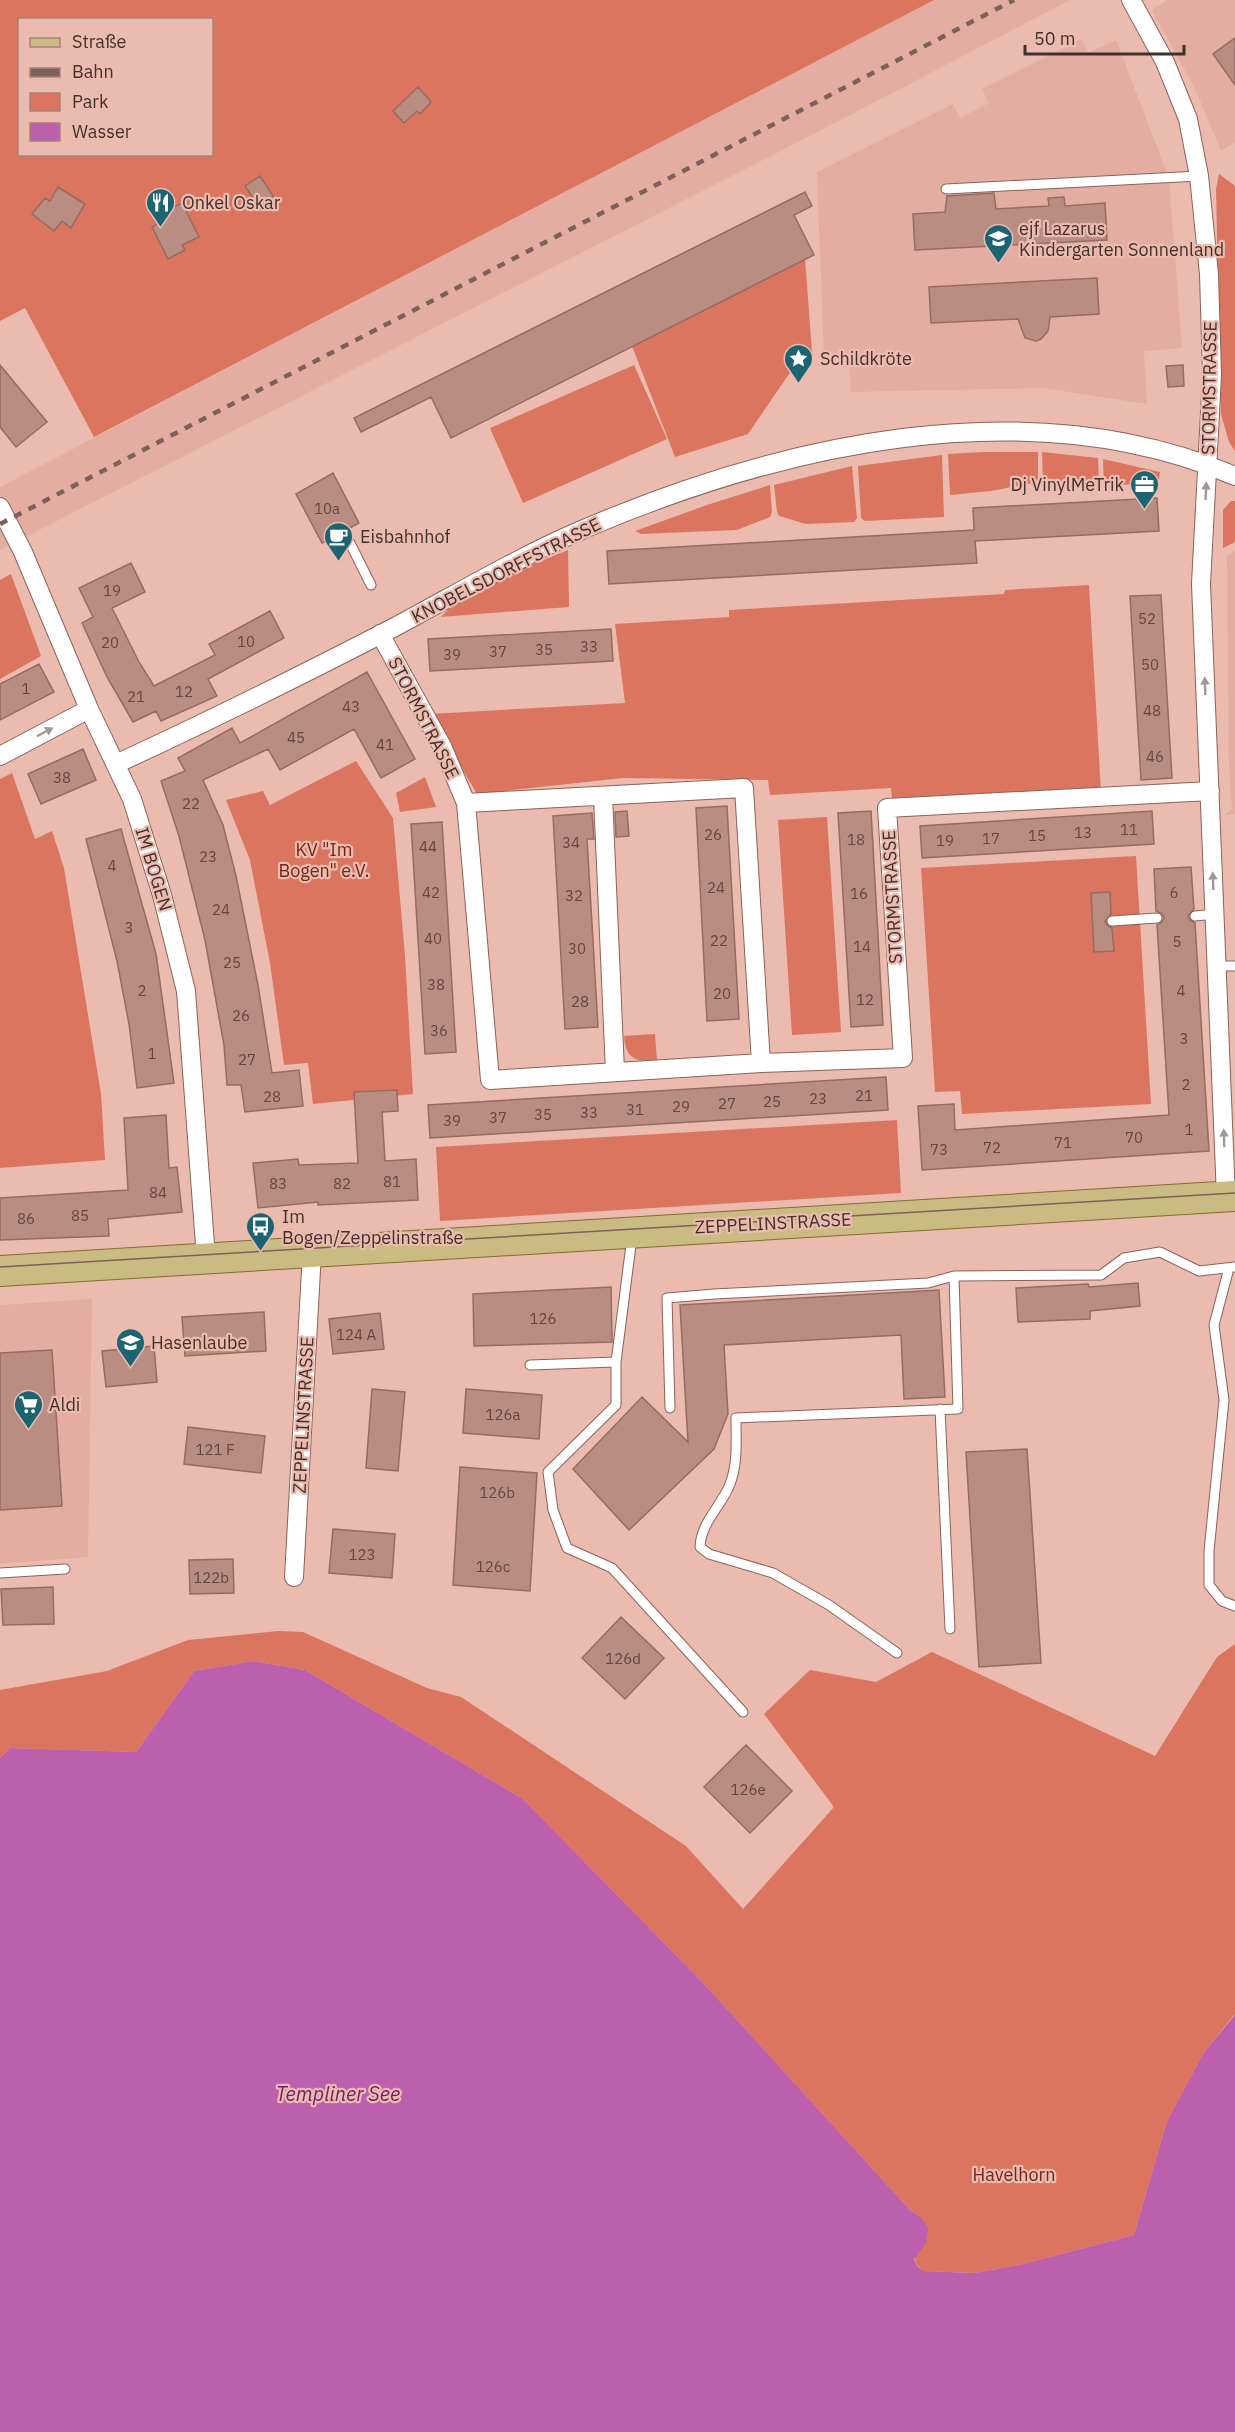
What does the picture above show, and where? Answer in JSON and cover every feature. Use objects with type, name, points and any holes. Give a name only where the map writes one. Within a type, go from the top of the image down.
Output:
[{"type":"main road","name":"ZEPPELINSTRASSE","points":[[0,1270],[1231,1197]]},
{"type":"street","name":"STORMSTRASSE","points":[[1131,0],[1176,85],[1188,119],[1199,177],[1208,254],[1211,323],[1208,464],[1201,584],[1215,914],[1226,966],[1231,1197]]},
{"type":"street","name":"KNOBELSDORFFSTRASSE","points":[[116,764],[230,711],[502,568],[621,514],[729,476],[815,454],[943,434],[1039,431],[1099,438],[1208,464],[1235,476]]},
{"type":"street","name":"IM BOGEN","points":[[0,507],[23,552],[89,709],[132,799],[162,895],[186,991],[206,1258]]},
{"type":"street","name":"STORMSTRASSE","points":[[380,634],[442,746],[466,804],[490,1080],[761,1063],[903,1058],[887,808],[1210,791]]},
{"type":"street","points":[[0,756],[89,709]]},
{"type":"street","points":[[466,804],[744,788],[761,1063]]},
{"type":"street","points":[[603,796],[615,1072]]},
{"type":"street","name":"ZEPPELINSTRASSE","points":[[294,1577],[312,1252]]},
{"type":"lane","points":[[946,189],[1199,177]]},
{"type":"lane","points":[[350,543],[371,585]]},
{"type":"lane","points":[[1195,916],[1215,914]]},
{"type":"lane","points":[[1112,921],[1157,918]]},
{"type":"lane","points":[[632,1231],[616,1362],[616,1405],[548,1472],[553,1510],[567,1548],[612,1568],[743,1712]]},
{"type":"lane","points":[[670,1408],[667,1298],[714,1293],[928,1283],[954,1276],[1101,1275],[1124,1258],[1160,1252],[1199,1271],[1232,1267],[1215,1325],[1224,1400],[1209,1551],[1209,1585],[1222,1601],[1235,1606]]},
{"type":"lane","points":[[897,1653],[829,1605],[773,1573],[709,1554],[700,1547],[700,1535],[705,1523],[720,1506],[731,1482],[736,1448],[736,1418],[958,1409],[954,1276]]},
{"type":"lane","points":[[530,1365],[616,1362]]},
{"type":"lane","points":[[940,1409],[950,1629]]},
{"type":"lane","points":[[0,1572],[65,1569]]},
{"type":"shaded area","points":[[934,0],[1070,0],[806,138],[0,550],[0,487]]},
{"type":"shaded area","points":[[1167,0],[1235,0],[1235,142],[1221,151],[1196,91],[1152,10]]},
{"type":"shaded area","name":"ejf Lazarus Kindergarten Sonnenland","points":[[1082,39],[1088,53],[1116,40],[1169,178],[1182,348],[1144,351],[1147,404],[1043,388],[851,392],[849,355],[824,357],[817,172],[953,104],[960,118],[989,103],[982,89]]},
{"type":"shaded area","points":[[1235,551],[1235,814],[1224,815],[1232,809],[1229,768],[1227,555]]},
{"type":"shaded area","points":[[92,1299],[88,1557],[0,1564],[0,1305]]},
{"type":"green space","points":[[0,0],[934,0],[94,437],[25,308],[0,321]]},
{"type":"green space","points":[[1219,174],[1235,186],[1235,451],[1229,442],[1221,414],[1216,189]]},
{"type":"green space","points":[[805,259],[812,352],[804,352],[748,434],[675,457],[632,346]]},
{"type":"green space","points":[[634,365],[667,439],[523,503],[490,428]]},
{"type":"green space","points":[[1038,452],[1038,482],[991,491],[950,495],[948,454]]},
{"type":"green space","points":[[1042,452],[1098,458],[1099,486],[1043,482]]},
{"type":"green space","points":[[942,455],[944,517],[865,521],[861,518],[858,466]]},
{"type":"green space","points":[[1103,459],[1160,472],[1159,479],[1152,483],[1104,486]]},
{"type":"green space","points":[[852,466],[857,518],[854,522],[806,524],[779,516],[774,485]]},
{"type":"green space","points":[[770,485],[772,512],[770,517],[737,530],[641,534],[635,531],[707,505]]},
{"type":"green space","points":[[1231,501],[1235,501],[1235,542],[1223,548],[1223,510]]},
{"type":"green space","points":[[568,550],[569,607],[441,617],[483,586]]},
{"type":"green space","points":[[11,574],[41,656],[0,679],[0,580]]},
{"type":"green space","points":[[1089,585],[1101,793],[994,796],[990,793],[892,798],[891,788],[770,795],[768,780],[623,778],[477,794],[430,714],[625,703],[615,624],[729,617],[729,610],[1004,594],[1005,590]]},
{"type":"green space","name":"KV \"Im Bogen\" e.V.","points":[[356,761],[393,818],[405,956],[413,1094],[313,1104],[308,1063],[284,1065],[270,963],[250,860],[226,800],[263,791],[270,805]]},
{"type":"green space","points":[[12,773],[35,839],[52,831],[64,868],[101,1094],[105,1160],[0,1168],[0,779]]},
{"type":"green space","points":[[425,777],[436,807],[400,812],[396,793]]},
{"type":"green space","points":[[827,817],[841,1032],[792,1035],[778,820]]},
{"type":"green space","points":[[1136,856],[1151,1104],[962,1114],[960,1091],[935,1092],[921,868]]},
{"type":"green space","points":[[655,1034],[657,1060],[637,1059],[627,1050],[624,1036]]},
{"type":"green space","points":[[897,1120],[901,1193],[440,1221],[436,1147]]},
{"type":"green space","name":"Havelhorn","points":[[278,1631],[303,1632],[427,1688],[461,1697],[686,1846],[743,1909],[834,1807],[764,1714],[810,1670],[876,1682],[932,1652],[1155,1756],[1217,1657],[1235,1644],[1235,2014],[1204,2052],[1167,2121],[1134,2235],[1019,2265],[974,2273],[924,2271],[919,2267],[914,2254],[921,2217],[911,2211],[707,1987],[523,1799],[305,1670],[253,1661],[194,1671],[136,1752],[10,1748],[0,1758],[0,1690],[107,1671],[188,1640]]},
{"type":"water","name":"Templiner See","points":[[253,1661],[305,1670],[523,1799],[707,1987],[911,2211],[921,2217],[928,2228],[926,2243],[914,2259],[918,2267],[924,2271],[974,2273],[1019,2265],[1134,2235],[1167,2121],[1204,2052],[1235,2015],[1235,2432],[0,2432],[0,1758],[10,1748],[136,1752],[194,1671]]},
{"type":"building","points":[[1235,38],[1235,85],[1213,54]]},
{"type":"building","points":[[418,87],[431,102],[420,114],[417,111],[404,123],[393,111]]},
{"type":"building","points":[[260,176],[273,196],[258,206],[245,186]]},
{"type":"building","points":[[58,187],[85,204],[71,228],[62,221],[54,231],[32,214],[45,198],[50,201]]},
{"type":"building","points":[[805,192],[812,206],[794,215],[814,255],[451,438],[431,397],[361,432],[354,418]]},
{"type":"building","points":[[994,193],[996,209],[1049,206],[1048,198],[1064,197],[1065,206],[1105,203],[1107,240],[915,250],[913,214],[945,212],[947,196]]},
{"type":"building","points":[[182,203],[199,237],[182,245],[185,250],[168,259],[152,227],[158,224],[155,216]]},
{"type":"building","points":[[1097,278],[1099,314],[1050,317],[1048,331],[1036,341],[1025,338],[1018,319],[931,323],[929,287]]},
{"type":"building","points":[[0,365],[47,422],[16,447],[0,427]]},
{"type":"building","points":[[1183,365],[1184,386],[1168,387],[1166,366]]},
{"type":"building","points":[[333,473],[359,523],[322,543],[296,494]]},
{"type":"building","points":[[1157,498],[1159,531],[975,541],[977,563],[609,584],[607,551],[974,530],[973,508]]},
{"type":"building","points":[[131,563],[145,592],[112,608],[139,662],[154,686],[215,655],[209,644],[270,611],[284,638],[208,679],[217,696],[161,721],[156,711],[133,722],[107,677],[82,623],[93,617],[79,588]]},
{"type":"building","points":[[1161,595],[1172,778],[1141,780],[1130,596]]},
{"type":"building","points":[[611,629],[613,661],[430,671],[428,639]]},
{"type":"building","points":[[39,664],[54,692],[0,720],[0,684]]},
{"type":"building","points":[[367,672],[415,759],[381,778],[354,729],[280,770],[268,749],[203,780],[223,825],[236,876],[258,985],[272,1073],[299,1070],[303,1106],[245,1112],[241,1085],[227,1085],[224,1045],[205,940],[179,836],[161,781],[185,771],[178,758],[232,728],[240,743]]},
{"type":"building","points":[[83,749],[96,780],[41,804],[28,774]]},
{"type":"building","points":[[727,806],[739,1019],[707,1021],[696,808]]},
{"type":"building","points":[[627,811],[629,836],[616,837],[615,812]]},
{"type":"building","points":[[871,811],[883,1025],[851,1027],[838,813]]},
{"type":"building","points":[[1152,811],[1154,844],[922,858],[920,826]]},
{"type":"building","points":[[592,813],[594,839],[587,839],[598,1027],[565,1029],[553,816]]},
{"type":"building","points":[[442,822],[456,1052],[425,1054],[411,824]]},
{"type":"building","points":[[121,829],[156,954],[174,1083],[137,1088],[129,1024],[117,961],[86,839]]},
{"type":"building","points":[[1191,867],[1194,909],[1188,916],[1195,923],[1209,1151],[922,1170],[918,1106],[954,1104],[955,1130],[1169,1115],[1157,925],[1164,918],[1156,911],[1154,869]]},
{"type":"building","points":[[1110,892],[1111,914],[1105,921],[1112,928],[1114,951],[1094,952],[1091,893]]},
{"type":"building","points":[[886,1077],[888,1110],[430,1138],[428,1105]]},
{"type":"building","points":[[397,1090],[398,1111],[382,1112],[385,1161],[416,1159],[418,1200],[318,1205],[318,1202],[258,1208],[253,1163],[298,1159],[299,1165],[358,1163],[354,1092]]},
{"type":"building","points":[[166,1115],[169,1168],[177,1167],[182,1212],[108,1219],[109,1236],[0,1240],[0,1198],[128,1190],[124,1118]]},
{"type":"building","points":[[1138,1283],[1140,1306],[1090,1311],[1090,1319],[1018,1322],[1016,1288],[1088,1284],[1089,1287]]},
{"type":"building","points":[[611,1287],[612,1342],[474,1346],[473,1294]]},
{"type":"building","points":[[939,1290],[945,1397],[904,1399],[901,1335],[724,1345],[728,1414],[714,1449],[629,1530],[573,1469],[642,1397],[688,1442],[680,1305]]},
{"type":"building","points":[[264,1312],[266,1351],[185,1356],[182,1317]]},
{"type":"building","points":[[380,1313],[384,1349],[333,1354],[329,1319]]},
{"type":"building","name":"Hasenlaube","points":[[154,1346],[157,1382],[106,1387],[102,1351]]},
{"type":"building","name":"Aldi","points":[[52,1350],[62,1506],[0,1510],[0,1353]]},
{"type":"building","points":[[372,1389],[405,1392],[398,1471],[366,1468]]},
{"type":"building","points":[[466,1389],[542,1395],[539,1439],[463,1433]]},
{"type":"building","points":[[188,1427],[265,1436],[261,1473],[184,1464]]},
{"type":"building","points":[[1027,1449],[1041,1663],[979,1667],[966,1452]]},
{"type":"building","points":[[460,1467],[537,1473],[530,1591],[453,1585]]},
{"type":"building","points":[[333,1529],[395,1534],[392,1578],[329,1573]]},
{"type":"building","points":[[233,1559],[234,1593],[190,1594],[189,1560]]},
{"type":"building","points":[[53,1587],[54,1624],[3,1625],[1,1589]]},
{"type":"building","points":[[621,1617],[664,1658],[625,1699],[582,1658]]},
{"type":"building","points":[[746,1745],[792,1791],[750,1833],[704,1787]]},
{"type":"tram line","points":[[0,1267],[1235,1193]]},
{"type":"railway","points":[[0,524],[1014,0]]},
{"type":"place","name":"Onkel Oskar","points":[[161,228]]},
{"type":"place","name":"ejf Lazarus Kindergarten Sonnenland","points":[[998,264]]},
{"type":"place","name":"Schildkröte","points":[[799,384]]},
{"type":"place","name":"Dj VinylMeTrik","points":[[1145,510]]},
{"type":"place","name":"Eisbahnhof","points":[[339,562]]},
{"type":"place","name":"Im Bogen/Zeppelinstraße","points":[[261,1252]]},
{"type":"place","name":"Hasenlaube","points":[[130,1368]]},
{"type":"place","name":"Aldi","points":[[28,1430]]}]
